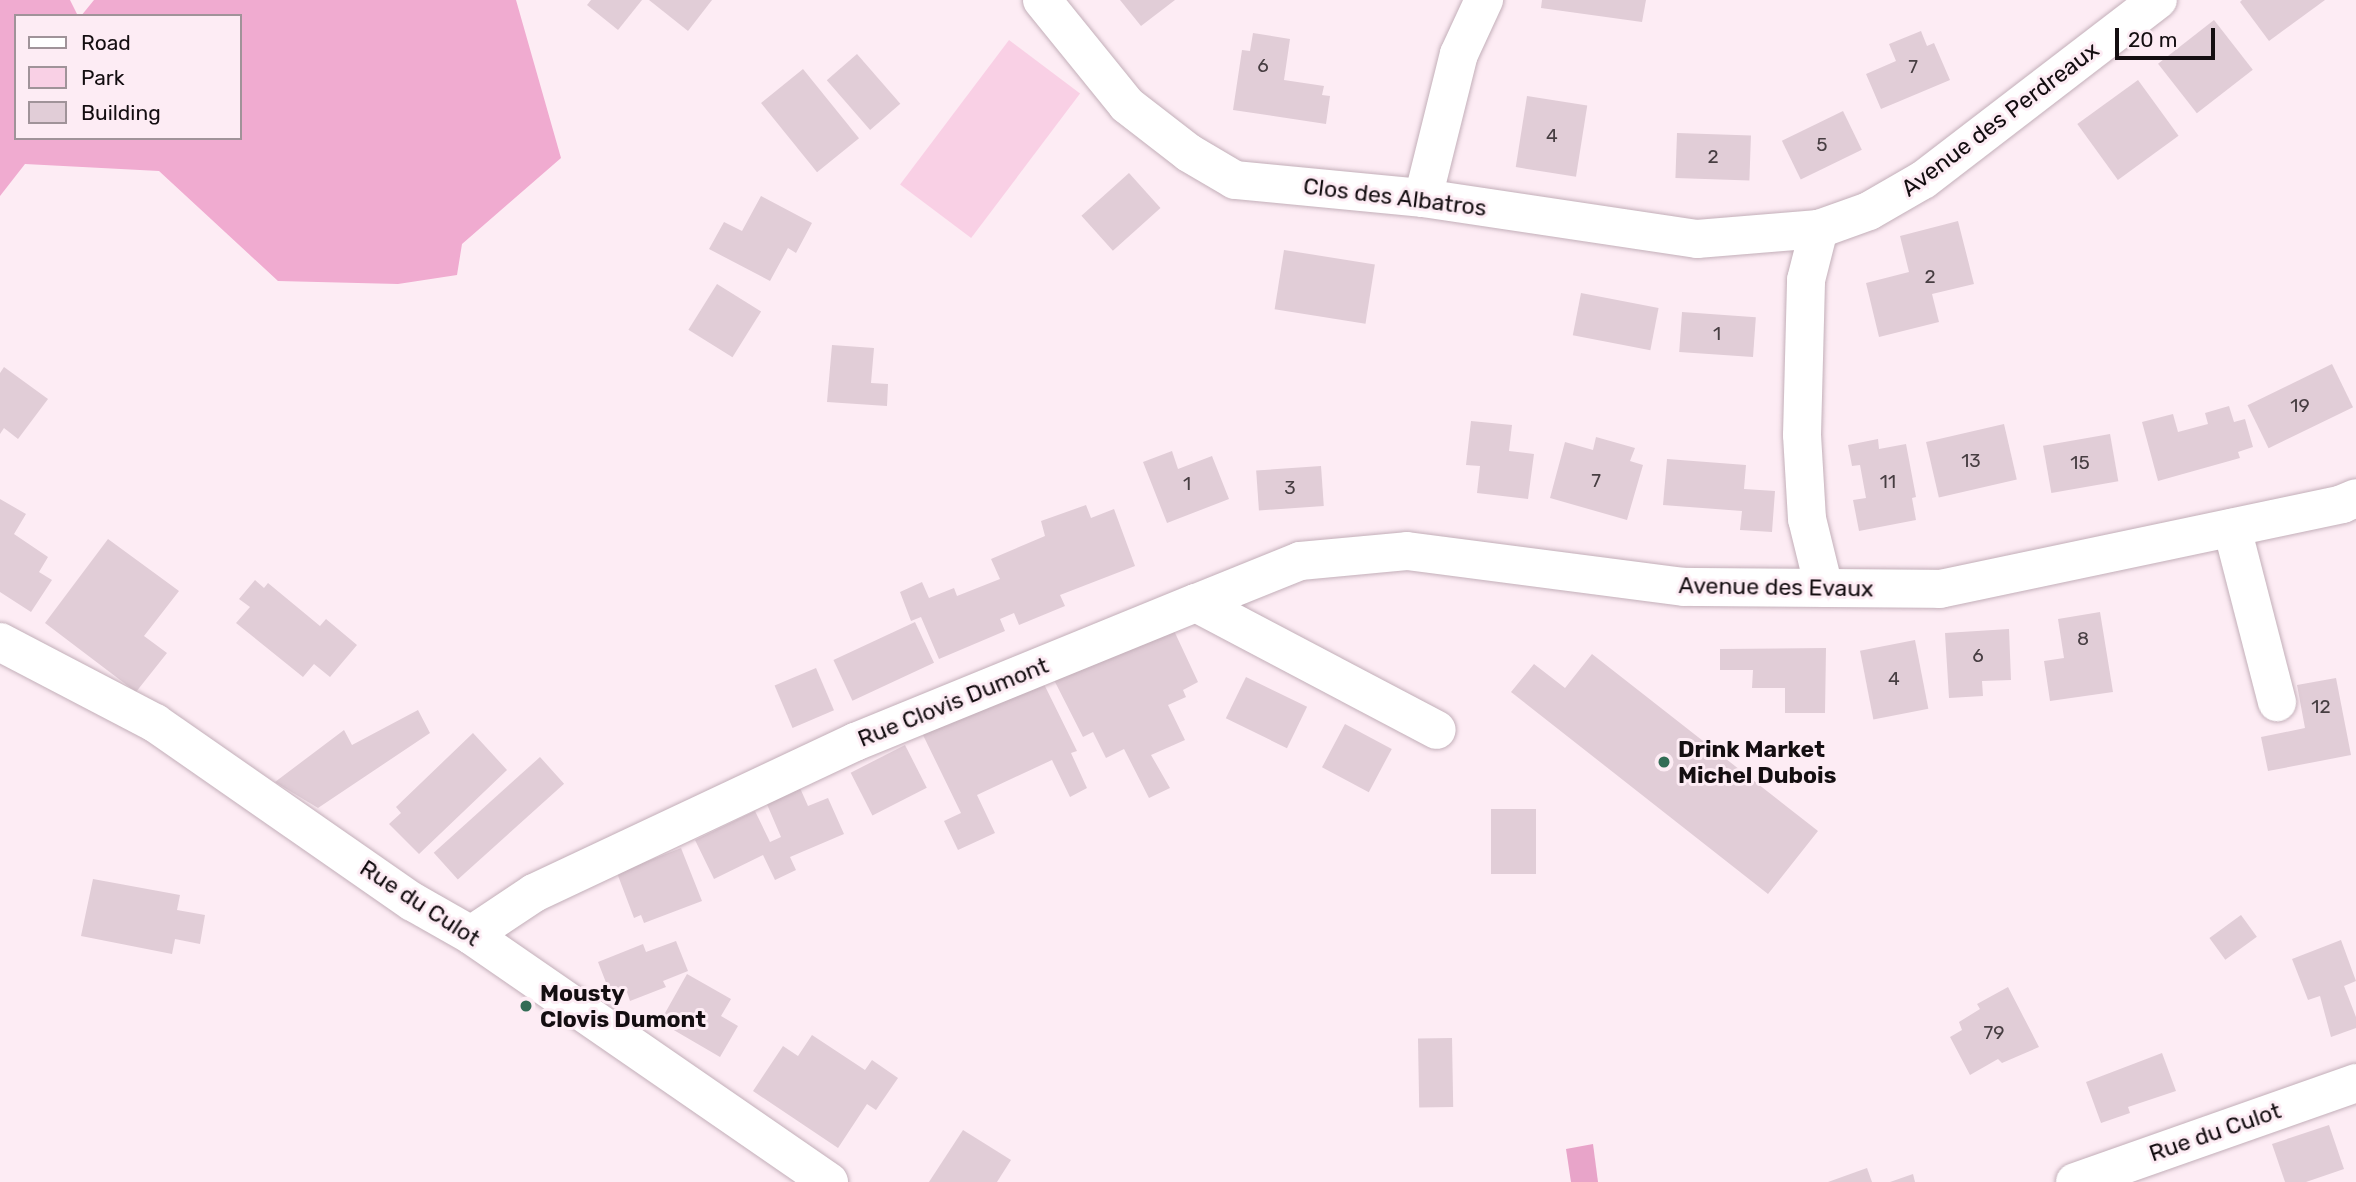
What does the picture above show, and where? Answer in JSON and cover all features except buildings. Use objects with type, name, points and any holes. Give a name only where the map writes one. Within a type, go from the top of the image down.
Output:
[{"type":"street","name":"Clos des Albatros","points":[[1042,0],[1126,105],[1189,153],[1235,180],[1423,198],[1696,239],[1819,229]]},
{"type":"street","points":[[1423,198],[1459,54],[1484,0]]},
{"type":"street","name":"Avenue des Perdreaux","points":[[1819,229],[1869,211],[1923,180],[2158,0]]},
{"type":"street","points":[[1819,229],[1806,280],[1802,435],[1807,519],[1824,588]]},
{"type":"street","name":"Avenue des Evaux","points":[[1196,603],[1300,561],[1407,551],[1684,587],[1940,589],[2342,504],[2356,498]]},
{"type":"street","points":[[2232,528],[2277,702]]},
{"type":"street","points":[[1196,603],[1437,730]]},
{"type":"street","name":"Rue Clovis Dumont","points":[[471,935],[534,893],[855,742],[1196,603]]},
{"type":"street","name":"Rue du Culot","points":[[0,642],[155,723],[413,902],[471,935],[829,1182]]},
{"type":"street","name":"Rue du Culot","points":[[2075,1182],[2356,1083]]},
{"type":"green space","points":[[1009,40],[1080,94],[971,238],[900,185]]},
{"type":"shaded area","points":[[0,0],[70,0],[77,14],[14,14],[14,140],[242,140],[242,14],[83,14],[94,0],[516,0],[561,158],[462,244],[457,275],[398,284],[278,281],[159,171],[25,164],[0,196]]},
{"type":"shaded area","points":[[1593,1144],[1598,1182],[1571,1182],[1566,1149]]},
{"type":"place","name":"Drink Market Michel Dubois","points":[[1664,762]]},
{"type":"place","name":"Mousty Clovis Dumont","points":[[526,1006]]}]
